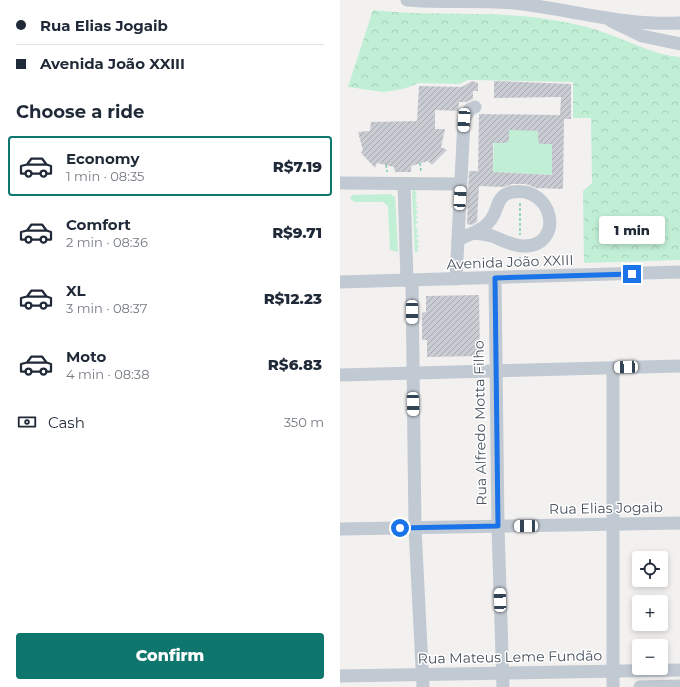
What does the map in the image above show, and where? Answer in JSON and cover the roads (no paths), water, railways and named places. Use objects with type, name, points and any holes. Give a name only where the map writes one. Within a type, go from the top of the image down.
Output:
[{"type":"street","points":[[407,0],[427,2],[479,0],[571,11],[606,19],[680,23]]},
{"type":"street","points":[[606,19],[642,36],[680,44]]},
{"type":"street","points":[[456,279],[464,120],[470,109],[475,107]]},
{"type":"street","points":[[340,183],[460,184]]},
{"type":"street","points":[[404,184],[410,281],[415,528],[423,681]]},
{"type":"street","points":[[458,240],[474,233],[491,221],[497,204],[504,195],[520,192],[540,198],[545,205],[550,222],[544,239],[537,243],[520,246],[491,236],[474,233]]},
{"type":"street","name":"Avenida João XXIII","points":[[340,282],[680,272]]},
{"type":"street","name":"Rua Alfredo Motta Filho","points":[[495,278],[498,526],[503,687]]},
{"type":"street","points":[[340,375],[680,366]]},
{"type":"street","points":[[613,368],[613,687]]},
{"type":"street","name":"Rua Elias Jogaib","points":[[340,529],[680,523]]},
{"type":"street","name":"Rua Mateus Leme Fundão","points":[[340,676],[423,681],[503,674],[680,670]]},
{"type":"street","points":[[640,687],[680,686]]}]
